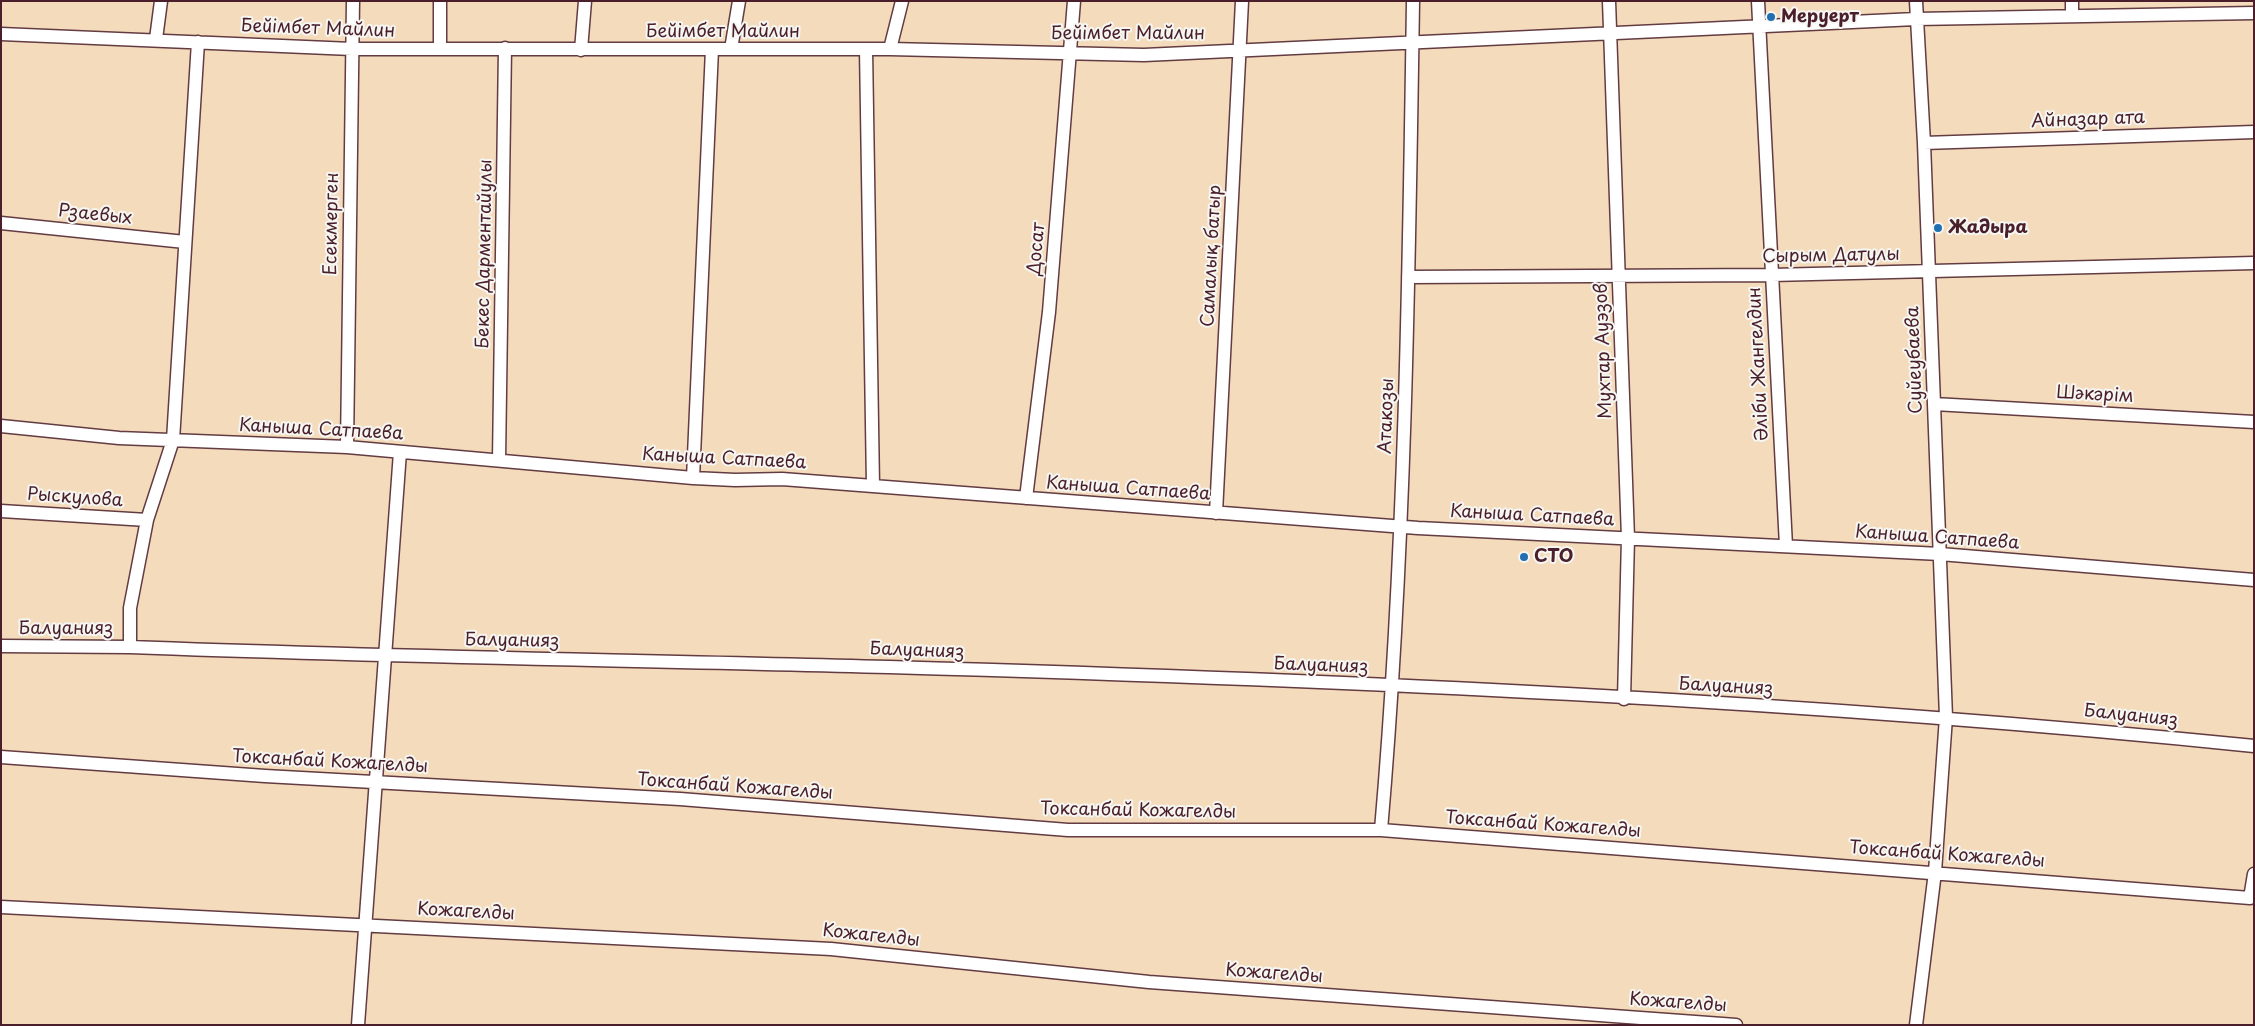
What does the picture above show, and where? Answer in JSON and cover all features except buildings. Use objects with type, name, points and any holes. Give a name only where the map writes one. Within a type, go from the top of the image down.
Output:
[{"type":"street","points":[[156,39],[162,1]]},
{"type":"street","name":"Eсекмерген","points":[[347,447],[353,1]]},
{"type":"street","points":[[440,1],[440,49]]},
{"type":"street","points":[[581,50],[585,1]]},
{"type":"street","points":[[731,49],[739,1]]},
{"type":"street","points":[[890,49],[902,1]]},
{"type":"street","name":"Досат","points":[[1026,498],[1049,312],[1074,1]]},
{"type":"street","name":"Самалық батыр","points":[[1216,513],[1242,1]]},
{"type":"street","name":"Атакозы","points":[[1381,830],[1394,686],[1401,527],[1413,1]]},
{"type":"street","name":"Мухтар Ауэзов","points":[[1609,1],[1628,538],[1624,699]]},
{"type":"street","name":"Әліби Жангелдин","points":[[1758,1],[1786,546]]},
{"type":"street","name":"Суйеубаева","points":[[1916,1],[1924,143],[1946,717],[1935,872],[1916,1025]]},
{"type":"street","points":[[2072,1],[2072,15]]},
{"type":"street","name":"Бейімбет Майлин","points":[[1,34],[156,39],[352,49],[890,49],[1144,54],[1610,34],[1916,18],[2254,13]]},
{"type":"street","points":[[130,647],[130,608],[147,520],[173,440],[198,42]]},
{"type":"street","name":"Бекес Дарментайулы","points":[[499,460],[506,48]]},
{"type":"street","points":[[693,478],[712,49]]},
{"type":"street","points":[[866,49],[874,486]]},
{"type":"street","name":"Айназар ата","points":[[1924,143],[2254,132]]},
{"type":"street","name":"Рзаевых","points":[[1,223],[185,242]]},
{"type":"street","name":"Сырым Датулы","points":[[1408,277],[1772,275],[2254,263]]},
{"type":"street","name":"Шәкәрім","points":[[1934,404],[2254,422]]},
{"type":"street","name":"Каныша Сатпаева","points":[[1,426],[119,438],[347,447],[693,478],[735,480],[782,479],[1401,527],[1940,554],[2254,580]]},
{"type":"street","points":[[358,1025],[374,781],[386,655],[400,452]]},
{"type":"street","name":"Рыскулова","points":[[1,511],[147,520]]},
{"type":"street","name":"Балуанияз","points":[[1,646],[130,647],[890,667],[1394,686],[1946,717],[2254,746]]},
{"type":"street","name":"Токсанбай Кожагелды","points":[[1,757],[255,775],[680,799],[1068,830],[1381,830],[2250,898],[2254,874]]},
{"type":"street","name":"Кожагелды","points":[[1,907],[832,949],[1149,982],[1736,1025]]},
{"type":"place","name":"Меруерт","points":[[1771,17]]},
{"type":"place","name":"Жадыра","points":[[1938,228]]},
{"type":"place","name":"CTO","points":[[1524,557]]}]
